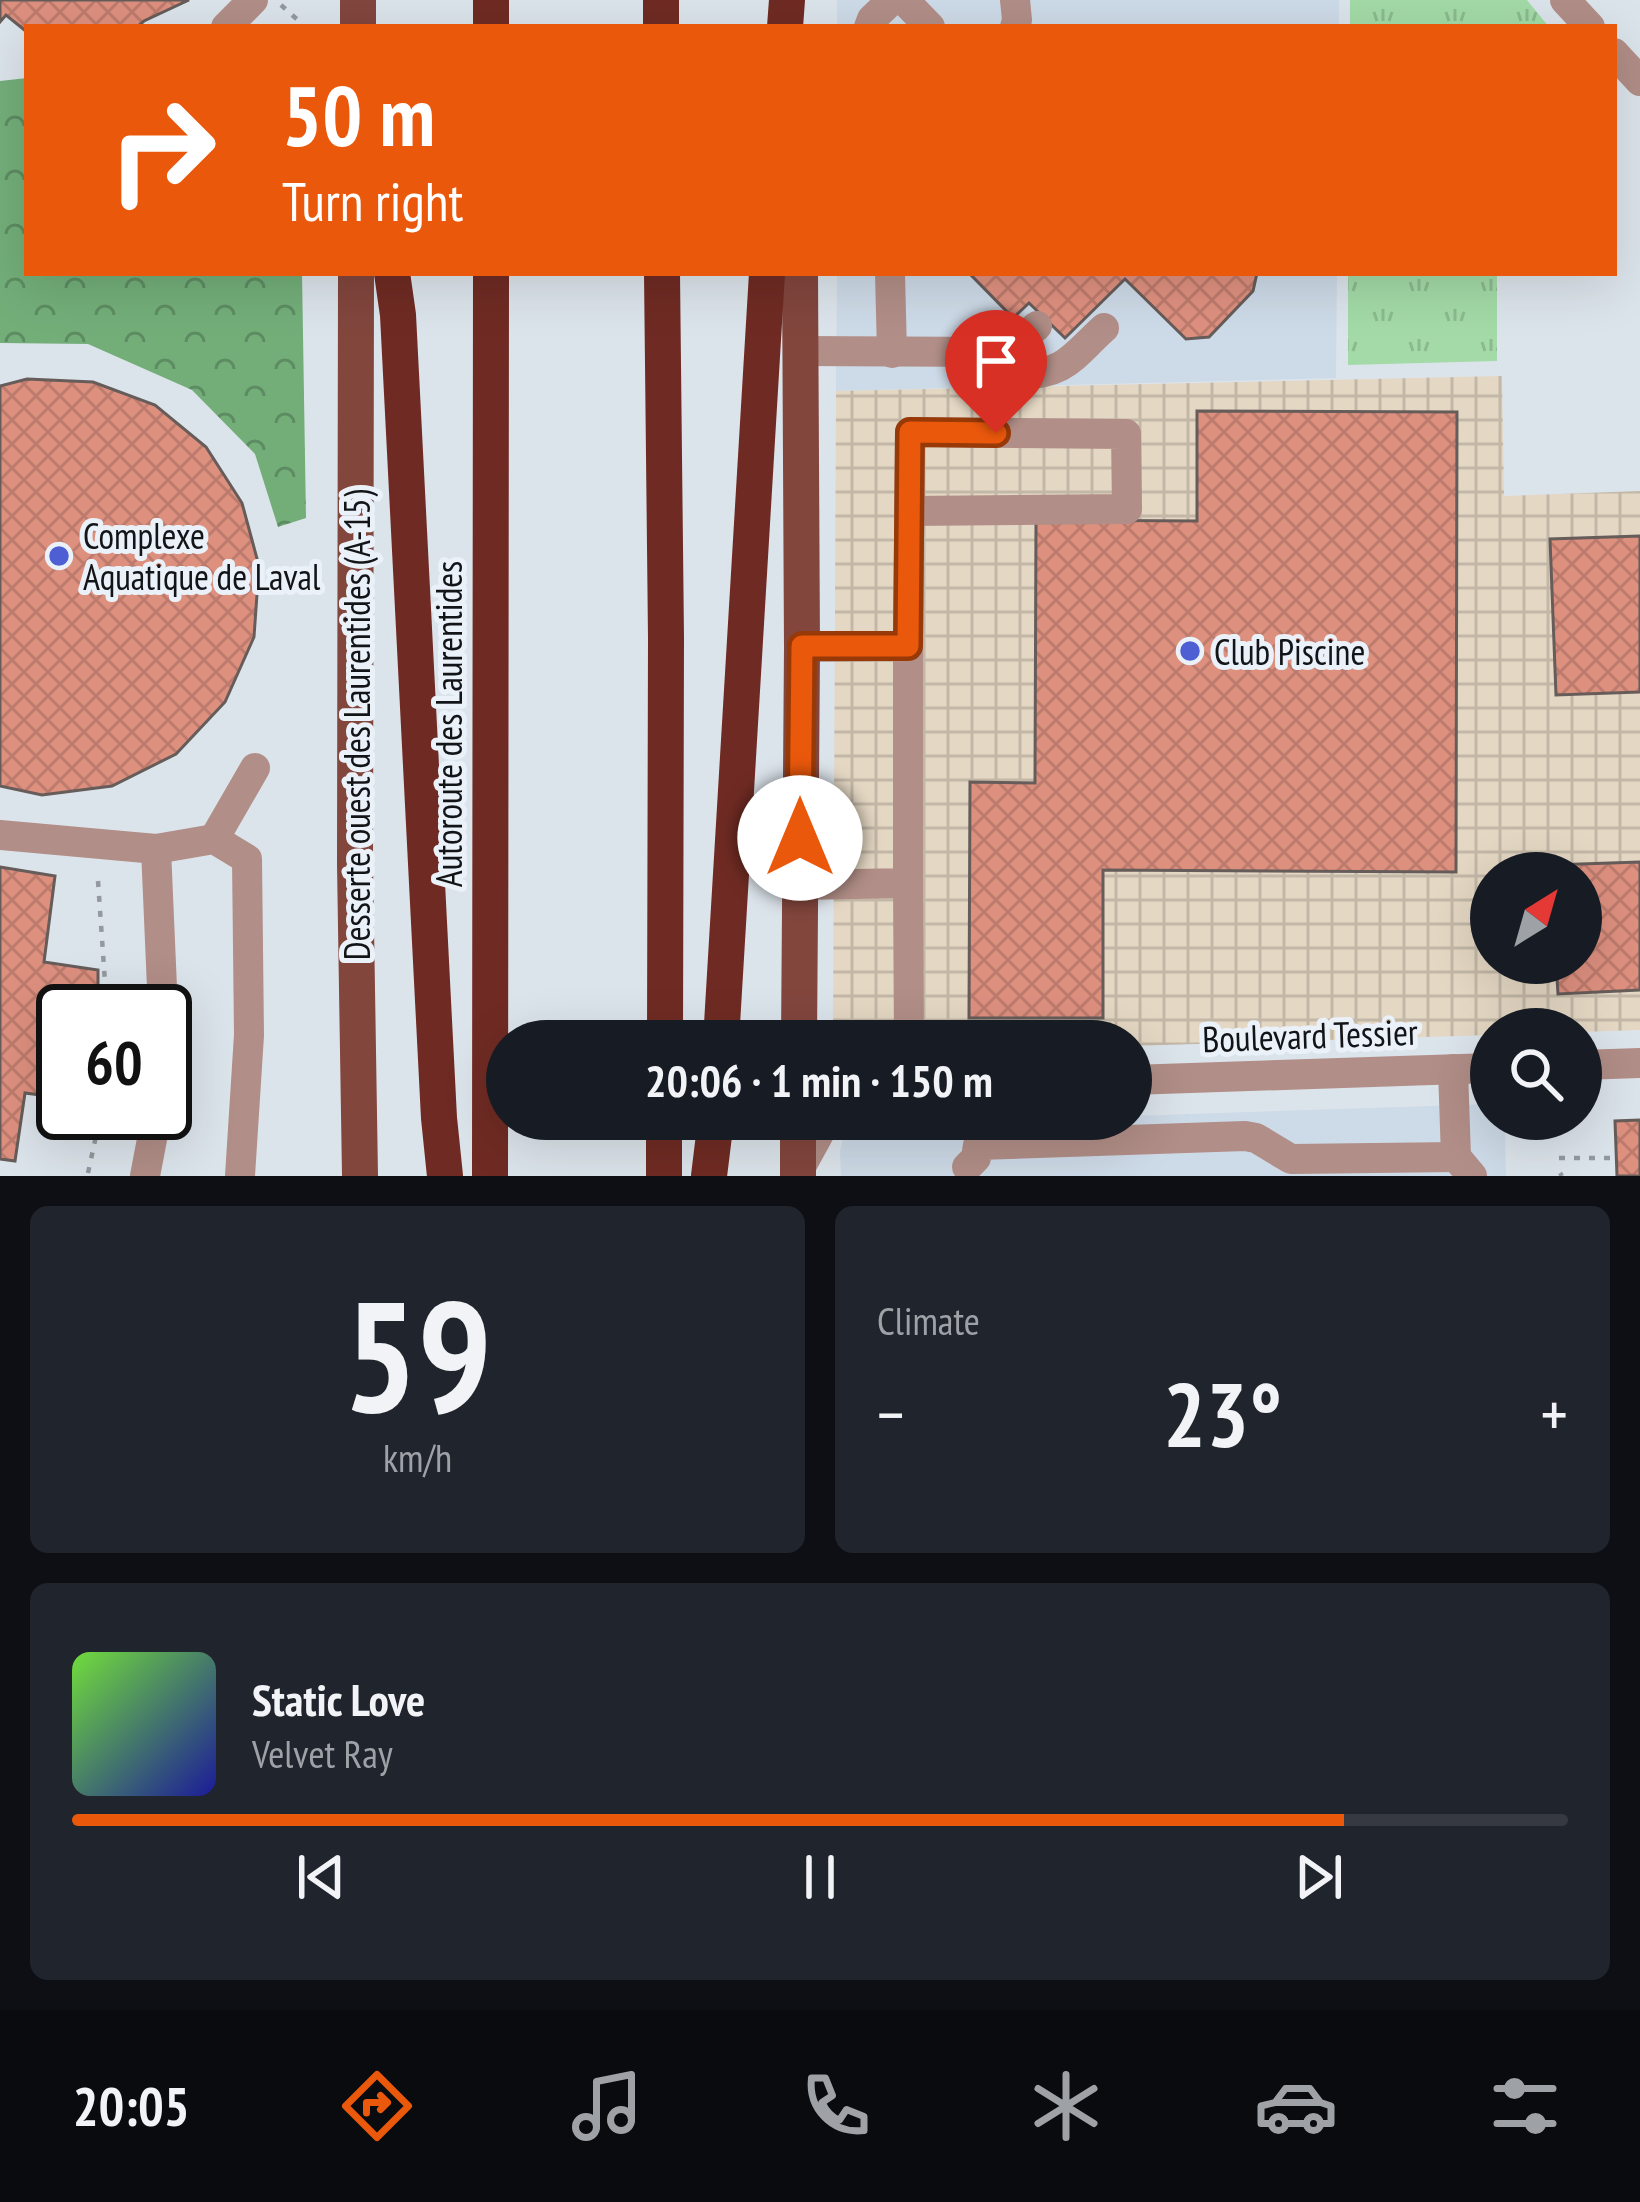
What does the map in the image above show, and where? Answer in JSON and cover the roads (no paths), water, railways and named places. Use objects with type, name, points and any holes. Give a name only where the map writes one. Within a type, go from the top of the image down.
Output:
[{"type":"highway","points":[[392,276],[445,1176]]},
{"type":"highway","name":"Autoroute des Laurentides","points":[[490,1176],[491,276]]},
{"type":"highway","points":[[662,276],[665,1020]]},
{"type":"highway","points":[[722,1020],[766,276]]},
{"type":"highway","points":[[664,1140],[664,1176]]},
{"type":"highway","points":[[709,1176],[713,1140]]},
{"type":"main road","name":"Desserte ouest des Laurentides (A-15)","points":[[356,276],[360,1176]]},
{"type":"main road","points":[[800,276],[802,1020]]},
{"type":"main road","points":[[798,1140],[798,1174]]},
{"type":"street","points":[[229,24],[253,0]]},
{"type":"street","points":[[870,24],[892,0]]},
{"type":"street","points":[[904,0],[927,24]]},
{"type":"street","points":[[1565,0],[1587,24]]},
{"type":"street","points":[[1617,56],[1640,81]]},
{"type":"street","points":[[890,276],[892,352]]},
{"type":"street","points":[[800,351],[997,352],[1037,326]]},
{"type":"street","points":[[997,352],[1019,375],[1043,374],[1060,368],[1104,328]]},
{"type":"street","points":[[909,511],[1127,509],[1126,434],[910,432],[909,511],[908,646],[909,1020]]},
{"type":"street","points":[[802,646],[908,646]]},
{"type":"street","points":[[214,839],[256,769]]},
{"type":"street","points":[[0,836],[156,849],[214,839],[247,859],[249,1035],[240,1176]]},
{"type":"street","points":[[156,849],[162,984]]},
{"type":"street","points":[[800,885],[908,883]]},
{"type":"street","points":[[1602,1064],[1640,1063]]},
{"type":"street","name":"Boulevard Tessier","points":[[1152,1079],[1470,1069]]},
{"type":"street","points":[[975,1144],[1245,1136],[1291,1159],[1464,1167],[1453,1070]]},
{"type":"street","points":[[146,1176],[152,1140]]},
{"type":"street","points":[[798,1174],[816,1140]]},
{"type":"place","name":"Complexe Aquatique de Laval","points":[[59,556]]},
{"type":"place","name":"Club Piscine","points":[[1190,651]]}]
